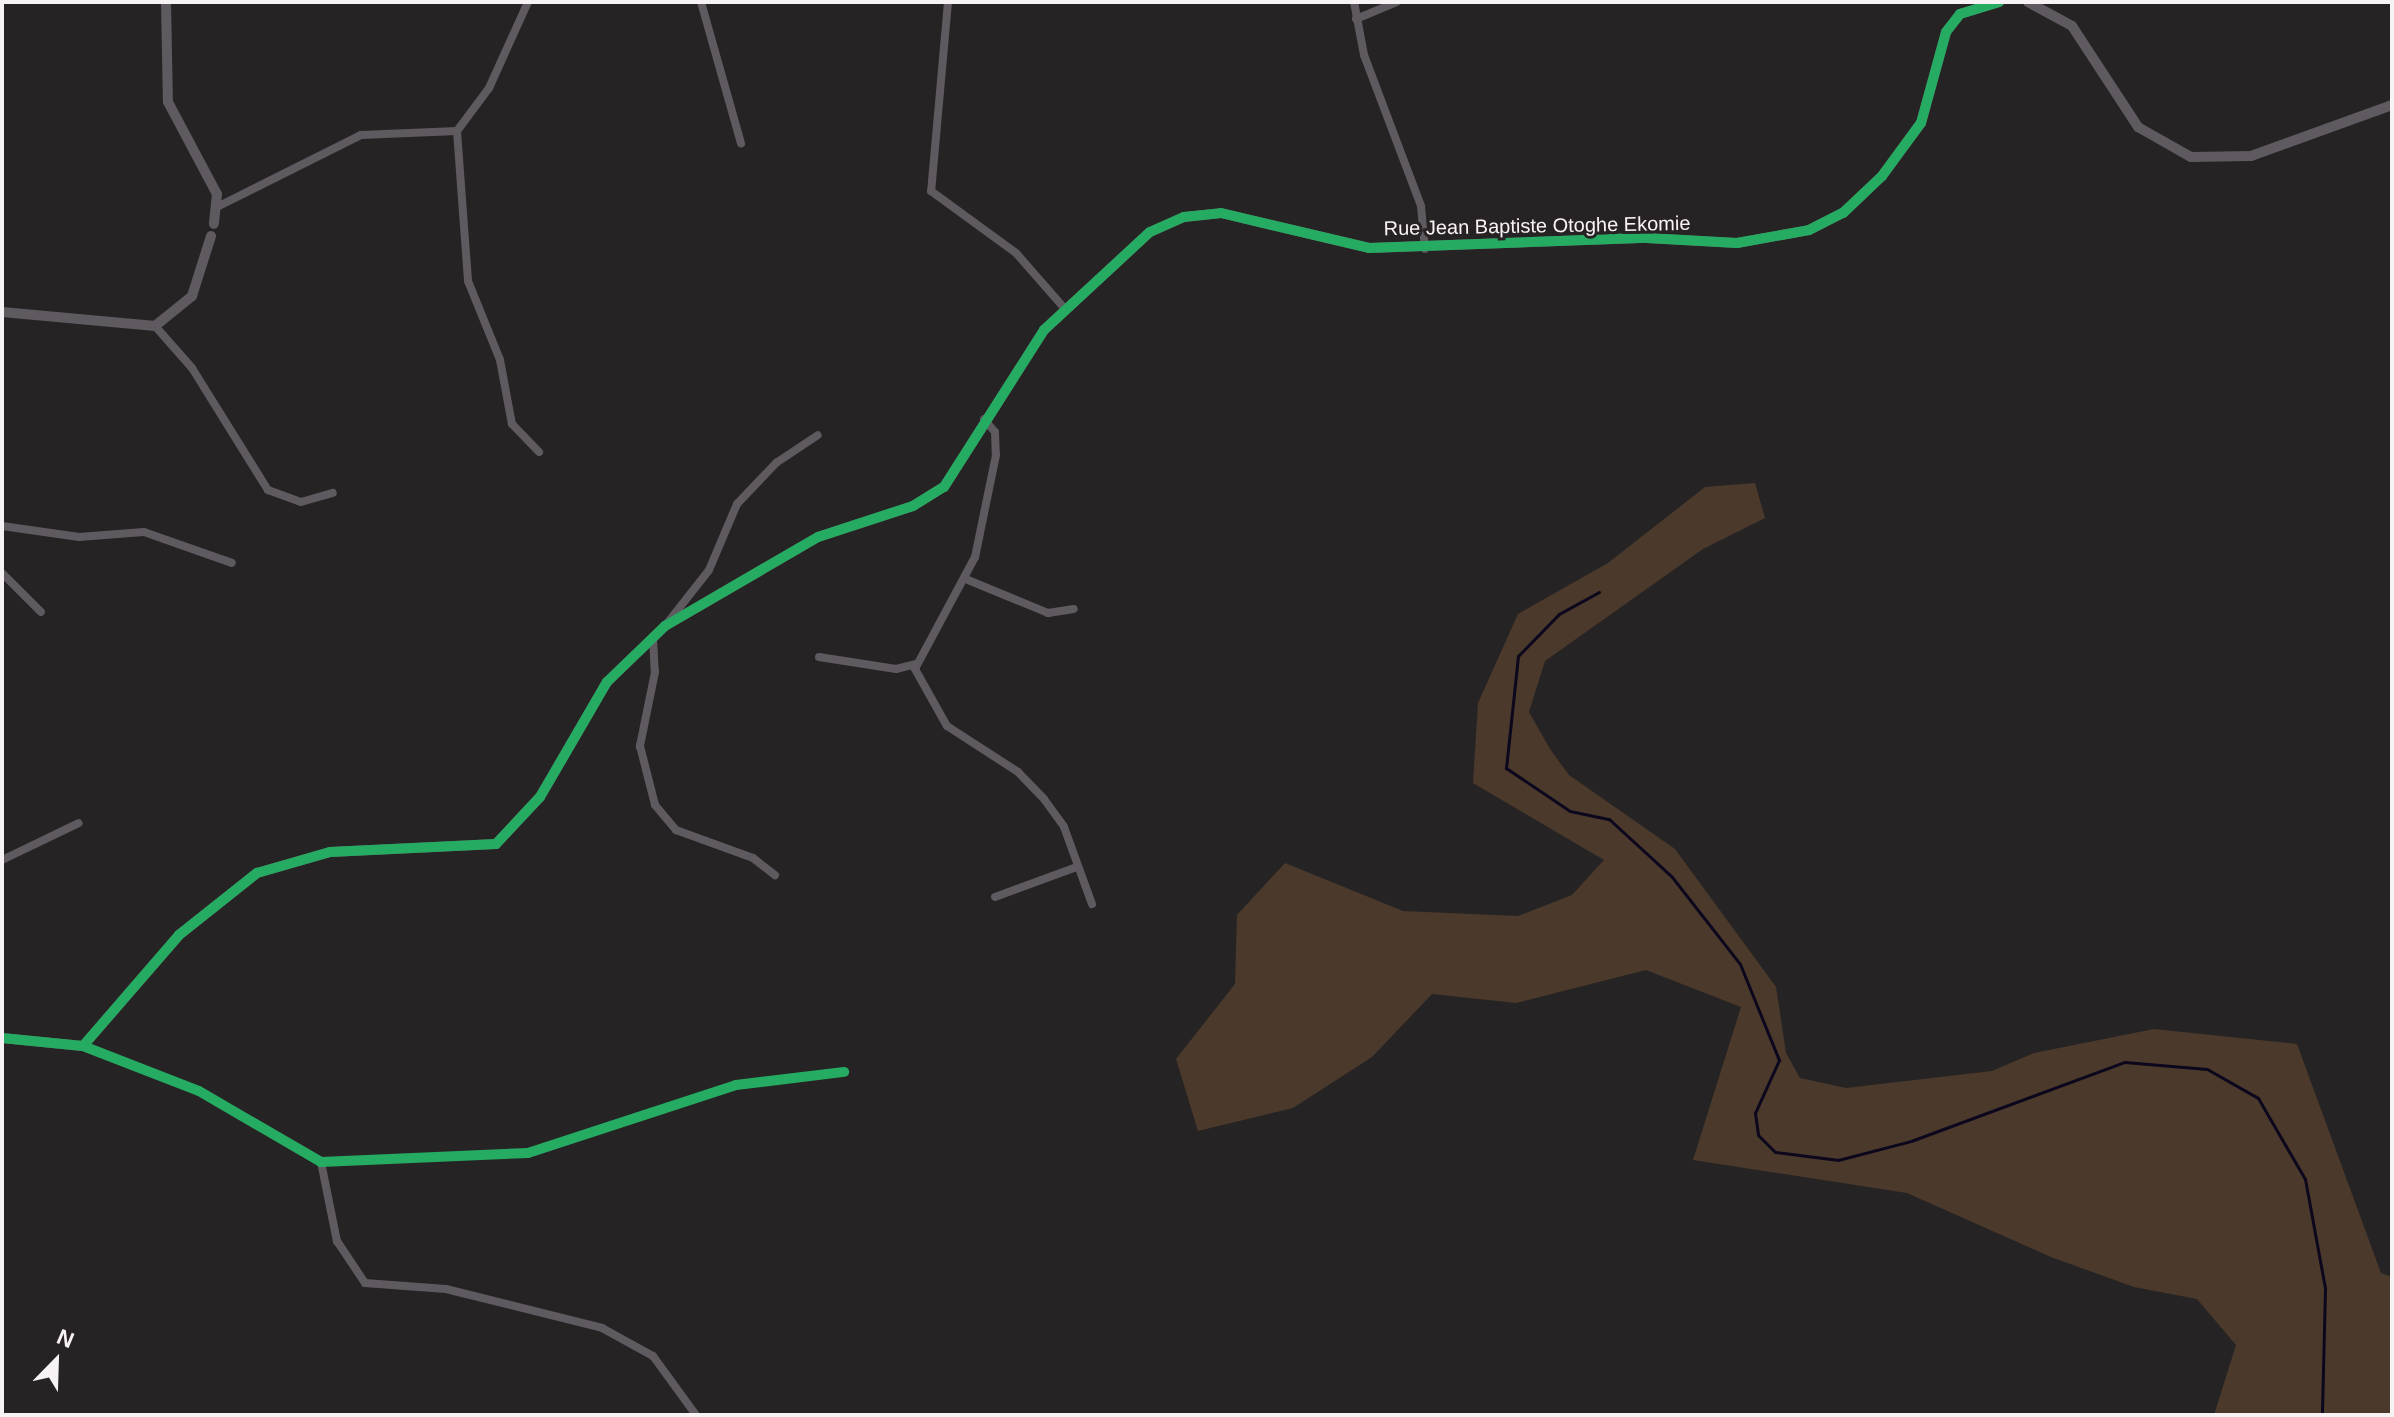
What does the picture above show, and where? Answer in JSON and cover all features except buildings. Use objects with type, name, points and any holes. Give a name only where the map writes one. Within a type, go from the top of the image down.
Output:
[{"type":"street","points":[[155,326],[192,296],[219,206],[168,102],[166,2]]},
{"type":"street","points":[[528,2],[489,88],[457,131],[468,281],[500,360],[512,424],[539,452]]},
{"type":"street","points":[[701,2],[741,143]]},
{"type":"street","points":[[948,2],[931,191],[1016,253],[1065,309]]},
{"type":"street","points":[[1354,2],[1356,19],[1421,206],[1425,249]]},
{"type":"street","points":[[1356,19],[1397,2]]},
{"type":"street","name":"Rue Jean Baptiste Otoghe Ekomie","points":[[83,1046],[195,919],[257,873],[330,852],[496,844],[525,818],[596,696],[665,626],[818,537],[932,497],[959,466],[983,419],[1065,309],[1141,238],[1184,217],[1242,216],[1345,245],[1425,249],[1647,238],[1765,241],[1829,222],[1870,191],[1909,143],[1946,32],[1960,14],[1999,2]]},
{"type":"street","points":[[2028,2],[2072,26],[2138,127],[2191,157],[2251,156],[2392,105]]},
{"type":"street","points":[[219,206],[361,135],[457,131]]},
{"type":"street","points":[[2,312],[155,326],[192,368],[268,490],[301,502],[333,493]]},
{"type":"street","points":[[819,657],[896,669],[916,664],[968,580],[996,455],[995,432],[983,419]]},
{"type":"street","points":[[665,626],[709,570],[737,504],[776,463],[818,435]]},
{"type":"street","points":[[2,526],[79,537],[144,532],[232,563]]},
{"type":"street","points":[[2,573],[41,612]]},
{"type":"street","points":[[968,580],[1048,613],[1074,609]]},
{"type":"street","points":[[649,643],[655,672],[640,746],[655,805],[676,830],[753,858],[775,875]]},
{"type":"street","points":[[916,664],[929,703],[947,726],[1018,772],[1044,799],[1064,827],[1092,904]]},
{"type":"street","points":[[2,860],[79,823]]},
{"type":"street","points":[[995,897],[1077,867]]},
{"type":"street","points":[[2,1038],[83,1046],[199,1091],[321,1162],[528,1153],[736,1085],[844,1072]]},
{"type":"street","points":[[321,1162],[337,1241],[365,1283],[446,1289],[602,1328],[653,1356],[696,1415]]},
{"type":"shaded area","points":[[1755,483],[1765,518],[1703,549],[1545,661],[1529,712],[1550,749],[1569,775],[1675,849],[1776,987],[1786,1053],[1800,1078],[1846,1088],[1992,1071],[2034,1053],[2154,1029],[2297,1044],[2381,1273],[2392,1277],[2392,1415],[2214,1415],[2236,1345],[2197,1299],[2134,1287],[2051,1257],[1907,1193],[1693,1160],[1741,1007],[1646,970],[1516,1003],[1432,994],[1372,1057],[1293,1108],[1198,1131],[1176,1059],[1235,984],[1237,915],[1285,863],[1403,911],[1518,916],[1572,895],[1604,860],[1473,783],[1478,703],[1518,614],[1608,563],[1705,487]]},
{"type":"waterway","points":[[1599,592],[1559,614],[1518,656],[1506,768],[1570,811],[1609,819],[1672,877],[1740,964],[1779,1060],[1755,1113],[1758,1135],[1775,1152],[1838,1160],[1911,1141],[2125,1062],[2207,1069],[2258,1098],[2305,1179],[2325,1288],[2322,1415]]},
{"type":"cycle path","points":[[2,1038],[83,1046],[179,935],[257,873],[330,852],[496,844],[540,797],[607,682],[665,626],[818,537],[913,506],[944,487],[1044,330],[1150,232],[1184,217],[1221,213],[1369,248],[1647,238],[1737,243],[1809,230],[1843,213],[1882,176],[1921,123],[1946,32],[1960,14],[1999,2]]},
{"type":"cycle path","points":[[83,1046],[199,1091],[321,1162],[528,1153],[736,1085],[844,1072]]}]
